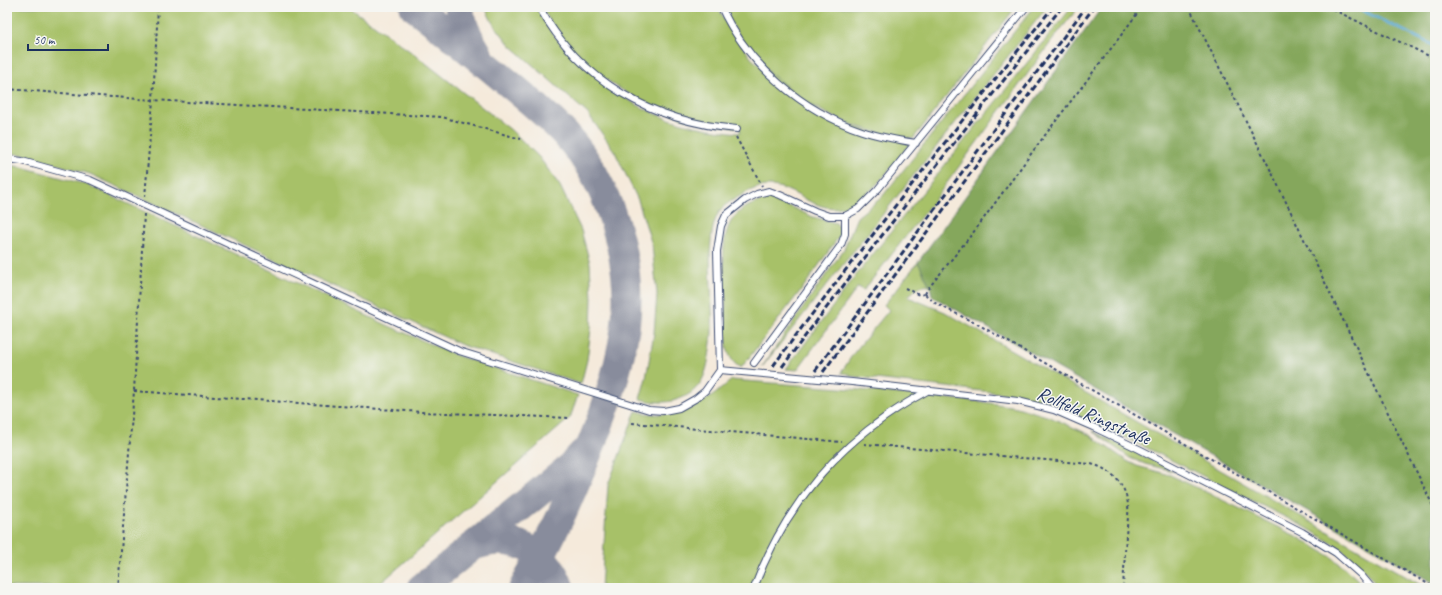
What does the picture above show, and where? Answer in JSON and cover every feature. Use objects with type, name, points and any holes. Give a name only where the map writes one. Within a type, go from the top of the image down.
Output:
[{"type":"lane","points":[[539,7],[554,30],[580,60],[594,73],[626,96],[649,108],[680,119],[699,124],[735,129]]},
{"type":"lane","points":[[721,7],[732,28],[756,60],[798,98],[829,117],[862,131],[892,139],[916,143]]},
{"type":"lane","points":[[7,159],[22,161],[90,180],[459,351],[649,410],[664,411],[679,408],[695,399],[705,391],[720,370],[717,251],[721,226],[726,215],[735,207],[757,194],[769,191],[830,216],[845,216],[858,209],[878,189],[1026,7]]},
{"type":"lane","points":[[754,363],[841,245],[846,234],[845,216]]},
{"type":"lane","name":"Rollfeld Ringstraße","points":[[720,370],[928,390],[1018,401],[1054,410],[1093,427],[1200,479],[1302,532],[1336,553],[1361,575],[1372,588]]},
{"type":"lane","points":[[754,588],[770,549],[794,509],[822,472],[873,425],[891,412],[928,390]]},
{"type":"path","points":[[118,588],[134,391],[144,205],[153,100],[158,7]]},
{"type":"path","points":[[926,294],[927,290],[976,229],[1142,7]]},
{"type":"path","points":[[1189,7],[1278,185],[1435,510]]},
{"type":"path","points":[[1328,7],[1435,59]]},
{"type":"path","points":[[7,89],[153,100],[442,117],[521,139]]},
{"type":"path","points":[[735,129],[765,192]]},
{"type":"path","points":[[905,288],[919,295],[926,294]]},
{"type":"path","points":[[926,294],[935,303],[987,330],[1435,588]]},
{"type":"path","points":[[134,391],[421,412],[570,418]]},
{"type":"path","points":[[632,423],[1091,464],[1105,469],[1125,491],[1128,506],[1123,588]]},
{"type":"green space","points":[[7,7],[349,7],[418,57],[511,130],[539,157],[560,186],[581,230],[590,263],[592,299],[591,329],[587,360],[581,384],[462,345],[90,174],[25,155],[7,153]]},
{"type":"green space","points":[[485,7],[536,7],[564,47],[580,63],[627,99],[640,107],[681,123],[740,133],[740,128],[700,123],[663,111],[608,81],[576,55],[554,28],[541,7],[718,7],[728,26],[752,59],[828,119],[910,144],[871,190],[853,203],[843,207],[832,208],[822,206],[787,190],[769,186],[750,191],[723,207],[714,223],[711,237],[710,269],[712,334],[706,371],[696,388],[684,397],[673,401],[662,402],[640,399],[646,378],[654,333],[657,294],[652,245],[638,200],[615,152],[588,114],[510,45],[492,22]]},
{"type":"green space","points":[[722,7],[1016,7],[913,139],[881,133],[852,124],[825,113],[800,98],[778,80],[757,59],[739,35]]},
{"type":"green space","points":[[1034,7],[1047,7],[762,367],[844,249],[857,217],[881,198]]},
{"type":"green space","points":[[1072,7],[1079,7],[1057,34],[938,195],[864,290],[858,287],[797,370],[786,369],[857,274]]},
{"type":"green space","points":[[1102,7],[1435,7],[1435,584],[932,296],[930,286],[918,262]]},
{"type":"green space","points":[[7,165],[22,167],[88,185],[389,326],[458,356],[578,395],[570,418],[375,588],[7,587]]},
{"type":"green space","points":[[769,199],[778,201],[813,217],[836,223],[840,228],[840,235],[805,285],[741,368],[732,360],[727,348],[724,244],[728,227],[739,212],[753,204]]},
{"type":"green space","points":[[918,262],[930,286],[920,287],[908,297],[945,312],[1426,588],[1379,588],[1365,571],[1340,548],[1305,527],[1141,445],[1054,405],[1017,395],[849,376],[850,374],[841,373],[853,354],[889,310],[884,305]]},
{"type":"green space","points":[[732,380],[840,388],[983,402],[1017,407],[1050,417],[1088,434],[1127,461],[1137,466],[1170,475],[1298,537],[1333,558],[1357,579],[1364,588],[601,588],[608,485],[636,411],[668,414],[687,409],[706,400]]},
{"type":"green space","points":[[1092,431],[1176,472],[1145,464],[1130,458]]},
{"type":"waterway","points":[[1355,7],[1435,46]]},
{"type":"taxiway","points":[[414,7],[549,117],[565,134],[581,154],[595,176],[606,200],[622,251],[626,278],[627,304],[622,347],[613,382],[596,433],[567,503],[523,588]]},
{"type":"taxiway","points":[[459,7],[466,31],[478,53]]},
{"type":"taxiway","points":[[421,588],[569,468],[583,453]]},
{"type":"taxiway","points":[[471,547],[499,541],[525,547],[536,553],[546,563],[554,574],[560,588]]},
{"type":"railway","points":[[773,366],[912,185],[1053,7]]},
{"type":"railway","points":[[782,367],[920,186],[1062,7]]},
{"type":"railway","points":[[815,371],[1086,7]]},
{"type":"railway","points":[[823,372],[1094,7]]}]
